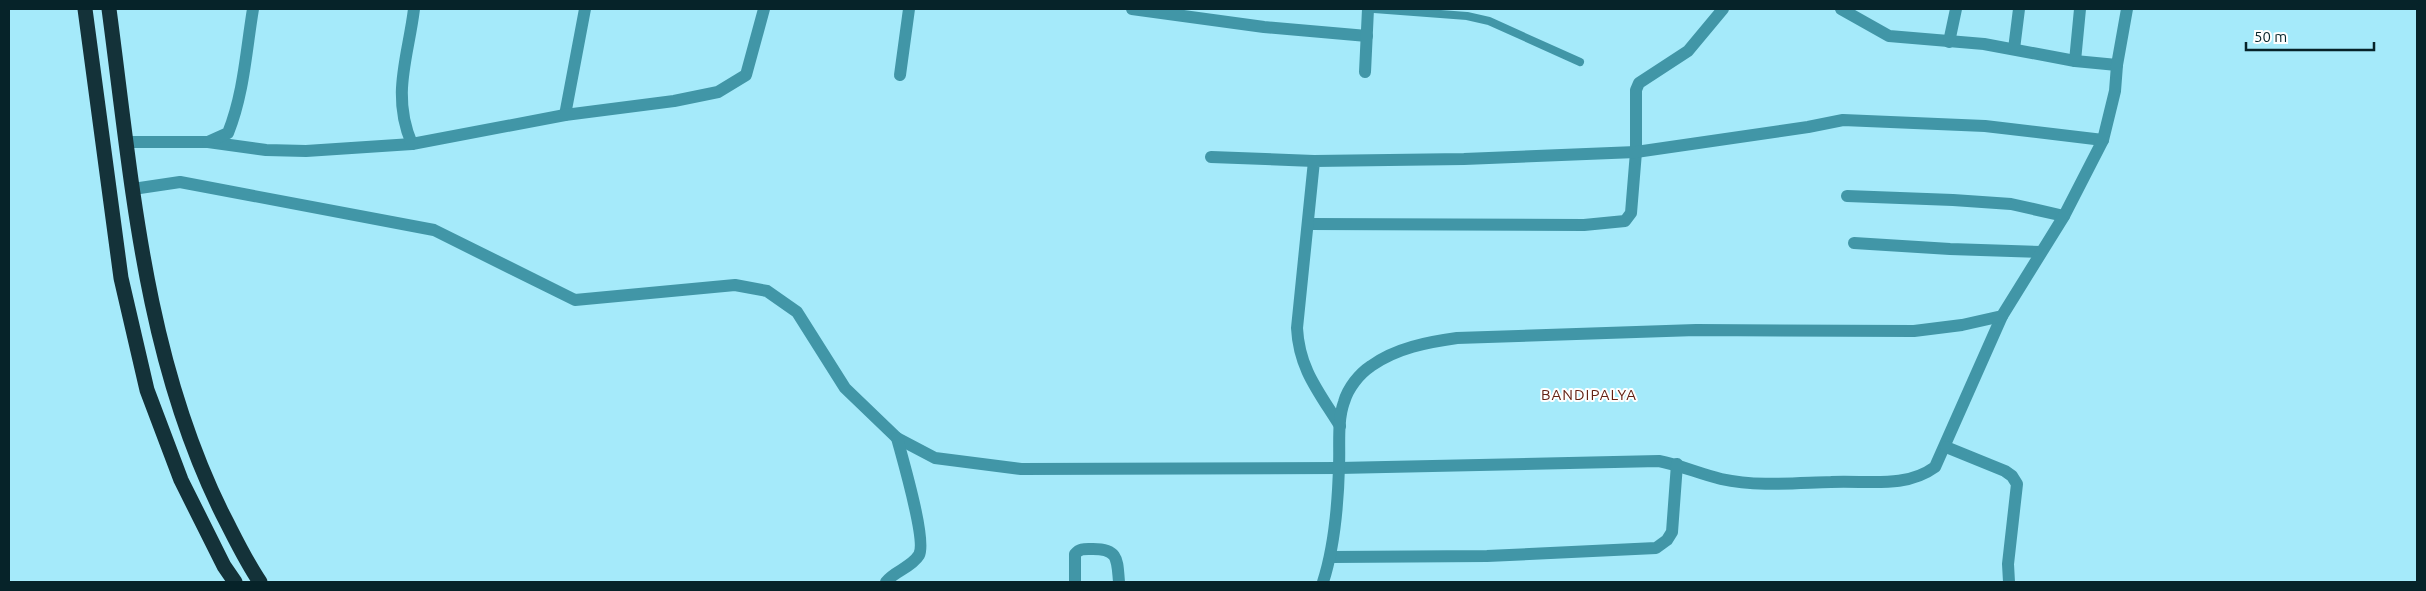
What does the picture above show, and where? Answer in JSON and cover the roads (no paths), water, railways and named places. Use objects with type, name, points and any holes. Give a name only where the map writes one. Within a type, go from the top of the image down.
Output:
[{"type":"highway","points":[[85,9],[121,278],[147,390],[181,480],[224,566],[235,582]]},
{"type":"highway","points":[[109,9],[145,276],[172,388],[205,478],[248,564],[260,582]]},
{"type":"street","points":[[208,142],[228,133],[235,116],[242,89],[252,9]]},
{"type":"street","points":[[412,144],[405,127],[401,103],[402,78],[414,9]]},
{"type":"street","points":[[565,115],[585,9]]},
{"type":"street","points":[[127,142],[208,142],[266,150],[306,151],[412,144],[565,115],[674,101],[718,92],[746,75],[764,9]]},
{"type":"street","points":[[900,75],[909,9]]},
{"type":"street","points":[[1132,9],[1264,27],[1367,36]]},
{"type":"street","points":[[1365,72],[1368,9]]},
{"type":"street","points":[[1309,224],[1584,225],[1625,221],[1631,214],[1636,152],[1636,90],[1639,83],[1688,50],[1723,9]]},
{"type":"street","points":[[1841,9],[1888,36],[2014,49],[2075,61],[2117,65]]},
{"type":"street","points":[[1949,42],[1956,9]]},
{"type":"street","points":[[2014,49],[2018,9]]},
{"type":"street","points":[[2075,61],[2080,9]]},
{"type":"street","points":[[133,189],[180,182],[434,230],[575,300],[735,285],[767,291],[797,312],[845,388],[897,438],[935,458],[1021,469],[1339,468],[1659,461],[1677,464],[1721,479],[1784,486],[1833,482],[1884,483],[1910,480],[1925,474],[1935,467],[1946,447],[2002,316],[2064,216],[2103,140],[2115,91],[2117,65],[2127,9]]},
{"type":"street","points":[[1211,156],[1314,161],[1464,159],[1636,152],[1808,127],[1842,120],[1985,126],[2103,140]]},
{"type":"street","points":[[1314,161],[1297,328],[1298,349],[1306,370],[1340,426]]},
{"type":"street","points":[[1847,196],[2011,204],[2064,216]]},
{"type":"street","points":[[1854,242],[1950,249],[2041,252]]},
{"type":"street","points":[[1323,582],[1331,557],[1343,402],[1355,380],[1371,365],[1423,343],[1457,338],[1696,330],[1914,331],[1947,328],[2002,316]]},
{"type":"street","points":[[886,582],[909,566],[920,554],[921,535],[897,438]]},
{"type":"street","points":[[1946,447],[2005,470],[2017,484],[2008,564],[2009,582]]},
{"type":"street","points":[[1331,557],[1488,556],[1656,548],[1667,540],[1672,532],[1677,464]]},
{"type":"street","points":[[1075,582],[1074,559],[1078,551],[1104,549],[1112,553],[1116,559],[1119,582]]},
{"type":"lane","points":[[1374,9],[1467,16],[1489,21],[1580,62]]},
{"type":"district","name":"BANDIPALYA","points":[[1589,395]]}]
